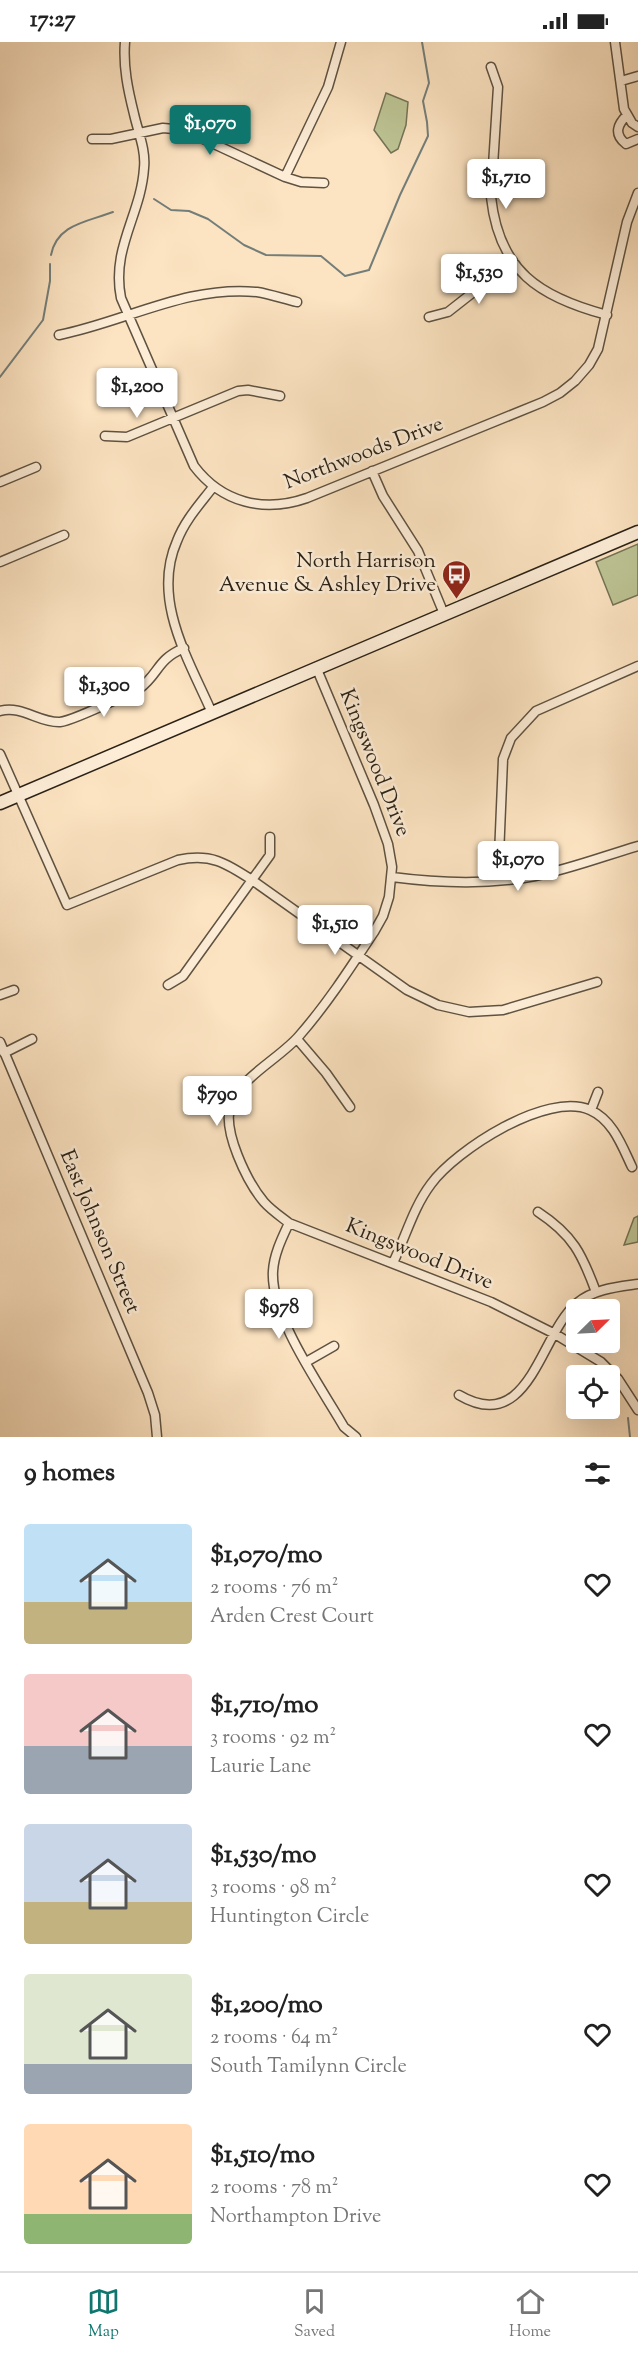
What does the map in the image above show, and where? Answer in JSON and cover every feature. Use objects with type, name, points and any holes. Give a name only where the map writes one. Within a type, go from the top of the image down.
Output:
[{"type":"main road","points":[[0,803],[638,532]]},
{"type":"street","name":"Northwoods Drive","points":[[124,42],[124,72],[140,134],[144,169],[118,266],[119,287],[128,316],[194,466],[213,487],[238,500],[252,504],[280,505],[307,498],[560,393],[585,371],[594,357],[607,315],[627,222],[638,193]]},
{"type":"street","points":[[285,177],[326,93],[341,42]]},
{"type":"street","points":[[615,42],[624,109],[632,123],[638,127]]},
{"type":"street","points":[[491,67],[498,87],[491,196],[501,242],[513,261],[537,286],[554,298],[575,307],[607,315]]},
{"type":"street","points":[[621,81],[638,76]]},
{"type":"street","points":[[627,115],[617,128],[619,137],[626,144],[631,144],[638,139]]},
{"type":"street","points":[[92,139],[111,139],[163,128],[184,130],[285,177],[301,182],[324,183]]},
{"type":"street","points":[[429,317],[448,312],[513,261]]},
{"type":"street","points":[[59,335],[104,325],[182,298],[226,291],[259,292],[297,302]]},
{"type":"street","points":[[105,436],[127,437],[238,391],[248,390],[280,396]]},
{"type":"street","points":[[0,482],[36,467]]},
{"type":"street","points":[[372,471],[383,496],[418,551],[444,614]]},
{"type":"street","points":[[212,713],[175,627],[169,603],[170,564],[176,541],[213,487]]},
{"type":"street","points":[[0,562],[64,535]]},
{"type":"street","points":[[0,711],[19,710],[50,720],[64,721],[139,689],[150,680],[165,659],[184,648]]},
{"type":"street","points":[[498,880],[503,759],[511,738],[536,711],[638,666]]},
{"type":"street","name":"Kingswood Drive","points":[[316,667],[384,829],[391,858],[392,877],[383,916],[358,956],[297,1039],[244,1085],[230,1105],[230,1128],[245,1171],[264,1202],[289,1222],[491,1302],[555,1334],[601,1362],[618,1379],[638,1410]]},
{"type":"street","points":[[0,754],[67,905],[164,865],[189,858],[217,860],[252,880],[418,997],[438,1005],[469,1012],[514,1008],[597,982]]},
{"type":"street","points":[[168,985],[183,976],[270,855],[270,837]]},
{"type":"street","points":[[392,877],[454,881],[498,880],[554,872],[638,846]]},
{"type":"street","points":[[0,995],[14,990]]},
{"type":"street","points":[[4,1053],[32,1039]]},
{"type":"street","points":[[297,1039],[326,1073],[350,1107]]},
{"type":"street","name":"East Johnson Street","points":[[0,1042],[148,1393],[155,1415],[157,1437]]},
{"type":"street","points":[[591,1110],[598,1092]]},
{"type":"street","points":[[205,1097],[230,1105]]},
{"type":"street","points":[[393,1263],[414,1213],[432,1182],[473,1145],[503,1127],[552,1107],[568,1105],[591,1110],[600,1116],[612,1129],[632,1167]]},
{"type":"street","points":[[538,1212],[563,1230],[578,1248],[596,1292]]},
{"type":"street","points":[[289,1222],[274,1260],[274,1293],[280,1312],[306,1362],[344,1427],[356,1437]]},
{"type":"street","points":[[459,1395],[471,1402],[483,1405],[502,1402],[510,1398],[528,1382],[570,1310],[596,1292],[638,1284]]},
{"type":"street","points":[[306,1362],[334,1346]]},
{"type":"green space","points":[[386,93],[408,102],[406,125],[398,149],[391,153],[374,130]]},
{"type":"green space","points":[[638,544],[638,595],[613,605],[596,562]]},
{"type":"green space","points":[[638,1216],[638,1242],[624,1245],[634,1218]]},
{"type":"waterway","points":[[154,199],[171,210],[189,211],[208,219],[244,245],[266,255],[321,256],[345,276],[369,270],[400,195],[428,136],[423,101],[429,83],[422,42]]},
{"type":"waterway","points":[[51,255],[54,245],[66,230],[113,212]]},
{"type":"waterway","points":[[0,377],[43,320],[50,281],[50,264]]},
{"type":"waterway","points":[[628,1418],[630,1437]]},
{"type":"place","name":"North Harrison Avenue & Ashley Drive","points":[[457,600]]}]
